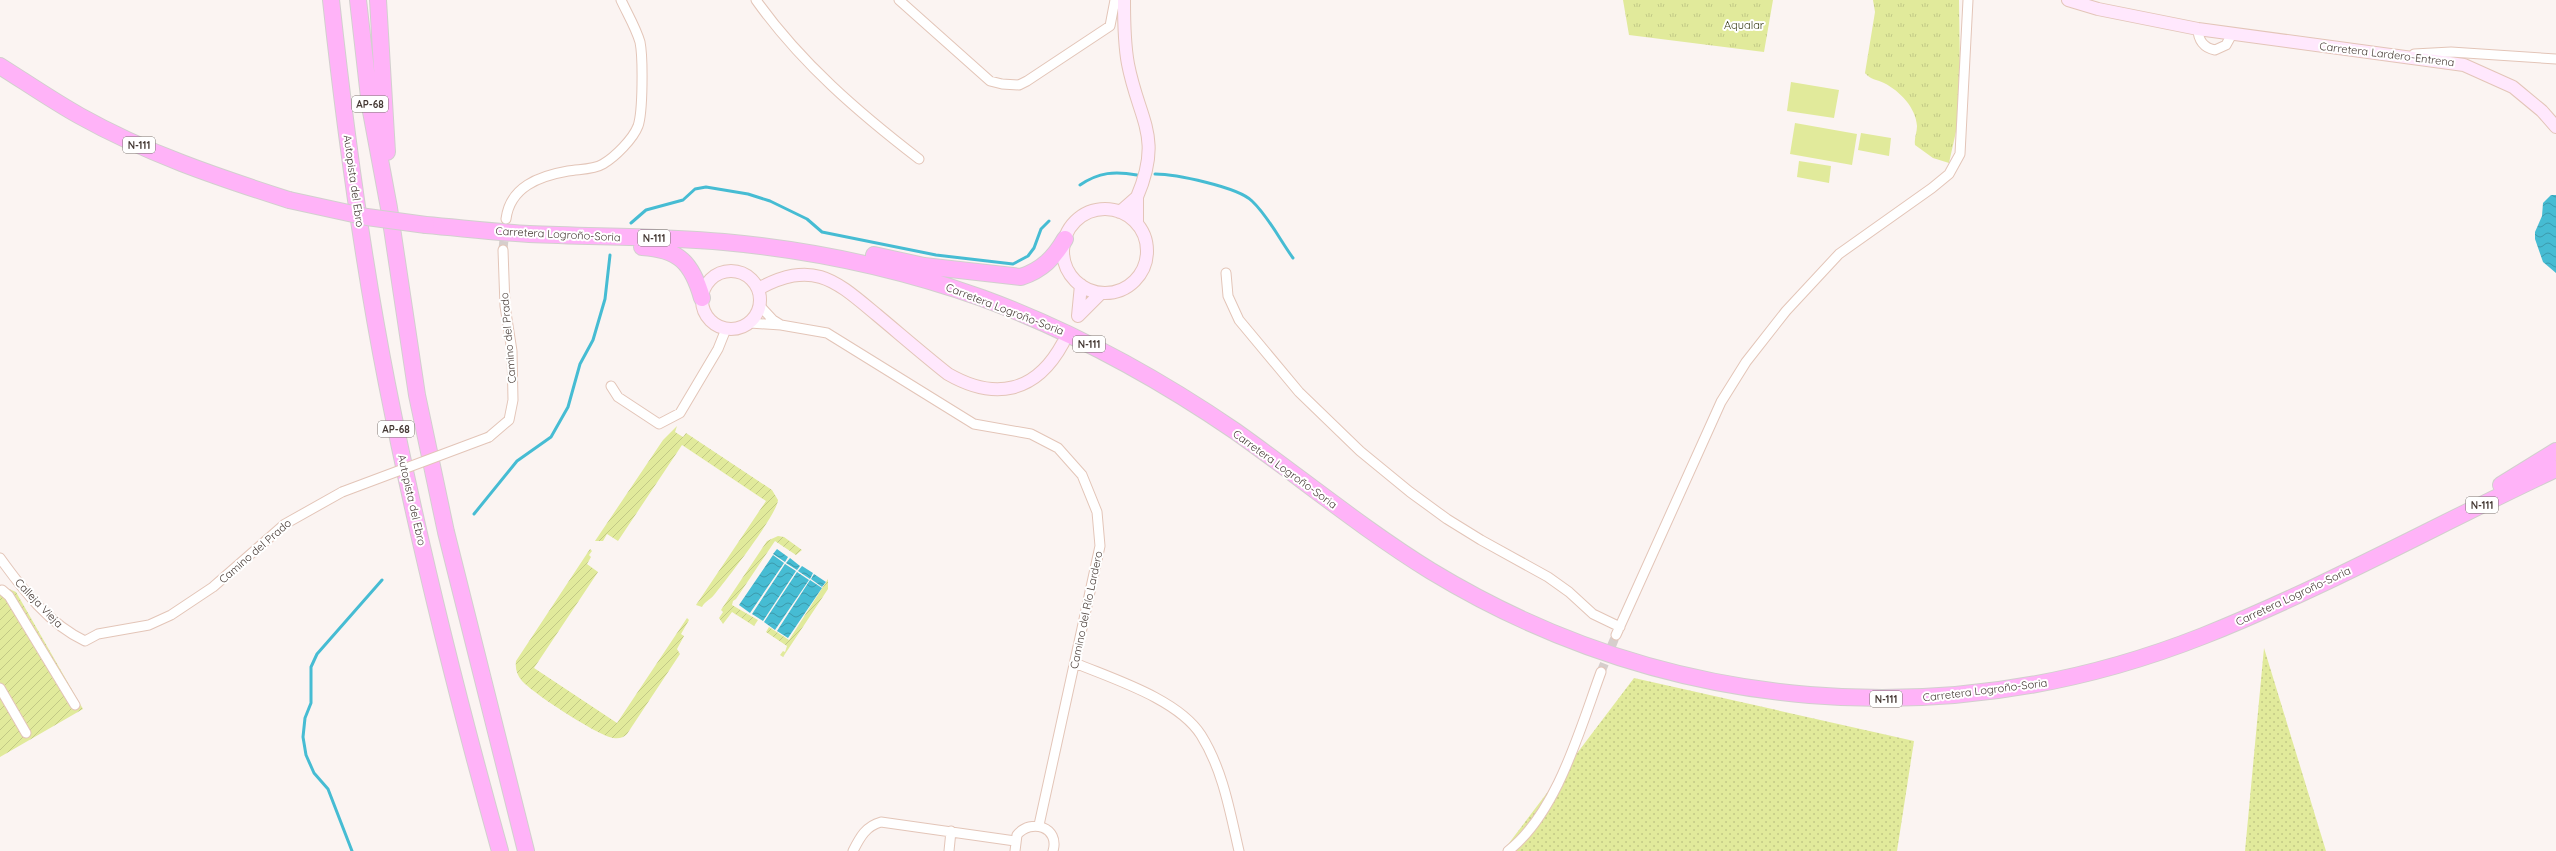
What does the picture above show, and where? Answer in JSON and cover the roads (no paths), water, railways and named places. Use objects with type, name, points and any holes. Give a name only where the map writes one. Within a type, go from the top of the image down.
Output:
[{"type":"highway","name":"Autopista del Ebro","points":[[331,0],[356,199],[387,384],[440,624],[500,851]]},
{"type":"highway","name":"AP-68","points":[[358,0],[370,106],[389,208],[417,395],[462,598],[526,851]]},
{"type":"highway","points":[[378,0],[389,208]]},
{"type":"highway","name":"Carretera Logroño-Soria","points":[[0,66],[80,116],[145,149],[224,179],[289,200],[367,217],[426,225],[527,234],[723,242],[809,253],[879,267],[984,299],[1057,328],[1126,363],[1189,401],[1364,526],[1431,570],[1494,605],[1532,624],[1598,650],[1659,669],[1742,687],[1825,696],[1917,699],[2010,689],[2070,677],[2130,662],[2204,636],[2299,594],[2552,472]]},
{"type":"highway","points":[[527,234],[563,242],[652,248],[670,251],[685,262],[692,271],[702,298]]},
{"type":"highway","points":[[723,242],[764,240],[800,242],[924,266],[1009,277],[1021,277],[1034,272],[1047,264],[1065,239]]},
{"type":"highway","points":[[2422,534],[2556,451]]},
{"type":"street","points":[[506,219],[512,198],[519,189],[553,175],[604,164],[636,131],[640,112],[642,58],[640,41],[621,0]]},
{"type":"street","points":[[756,0],[772,23],[823,79],[849,103],[919,159]]},
{"type":"street","points":[[898,0],[990,81],[1011,85],[1027,81],[1110,26],[1115,0]]},
{"type":"street","points":[[1124,0],[1128,63],[1148,131],[1150,147],[1146,174],[1137,197],[1137,224],[1146,246],[1143,269],[1135,281],[1123,289],[1101,293],[1081,285],[1067,268],[1063,252],[1065,239],[1074,223],[1086,214],[1102,210],[1120,212],[1137,224]]},
{"type":"street","points":[[1226,273],[1228,296],[1240,320],[1299,392],[1354,446],[1386,474],[1447,519],[1481,540],[1548,577],[1569,592],[1593,614],[1618,631],[1720,402],[1746,362],[1786,311],[1838,254],[1932,188],[1949,174],[1960,154],[1968,0]]},
{"type":"street","name":"Carretera Lardero-Entrena","points":[[2068,0],[2098,9],[2198,29],[2464,65],[2499,79],[2523,94],[2556,127]]},
{"type":"street","points":[[2198,29],[2199,37],[2203,45],[2215,50],[2226,45],[2232,34]]},
{"type":"street","points":[[2395,55],[2450,52],[2556,59]]},
{"type":"street","points":[[1120,212],[1137,197]]},
{"type":"street","name":"Camino del Prado","points":[[84,640],[98,634],[149,625],[171,615],[213,587],[285,524],[342,492],[489,437],[508,420],[513,400],[512,351],[505,306],[503,250]]},
{"type":"street","points":[[760,306],[750,323],[736,329],[726,329],[716,325],[708,318],[703,308],[702,298],[706,287],[712,279],[727,272],[738,272],[748,276],[758,289],[760,306],[772,320],[781,325]]},
{"type":"street","points":[[758,289],[779,278],[798,274],[812,275],[838,283],[948,374],[967,384],[988,390],[1024,384],[1043,371],[1057,355],[1063,343]]},
{"type":"street","points":[[1081,285],[1076,320],[1101,293]]},
{"type":"street","name":"Camino del Río Lardero","points":[[750,323],[781,325],[827,333],[974,424],[1031,434],[1058,448],[1082,475],[1098,512],[1100,546],[1039,825]]},
{"type":"street","points":[[611,386],[618,397],[659,424],[680,413],[718,350],[726,329]]},
{"type":"street","name":"Calleja Vieja","points":[[0,558],[28,595],[66,632],[84,640]]},
{"type":"street","points":[[1,590],[9,596],[75,705]]},
{"type":"street","points":[[1075,664],[1131,686],[1179,712],[1200,734],[1213,758],[1226,796],[1239,851]]},
{"type":"street","points":[[1508,851],[1522,840],[1559,783],[1601,672]]},
{"type":"street","points":[[0,688],[26,733]]},
{"type":"street","points":[[854,851],[862,835],[874,824],[881,822],[1015,841]]},
{"type":"street","points":[[1016,851],[1015,841],[1021,830],[1026,826],[1039,825],[1050,833],[1054,840],[1053,851]]},
{"type":"street","points":[[949,851],[951,831]]},
{"type":"water","points":[[2551,195],[2556,195],[2556,273],[2543,262],[2535,239],[2535,232],[2542,216],[2543,203]]},
{"type":"water","points":[[777,549],[788,557],[785,562],[773,554]]},
{"type":"water","points":[[773,555],[784,563],[750,613],[739,605]]},
{"type":"water","points":[[790,558],[800,566],[797,570],[786,563]]},
{"type":"water","points":[[785,564],[796,571],[763,621],[752,614]]},
{"type":"water","points":[[802,566],[813,573],[810,579],[798,571]]},
{"type":"water","points":[[797,572],[809,580],[775,630],[764,622]]},
{"type":"water","points":[[814,574],[826,582],[822,587],[811,579]]},
{"type":"water","points":[[810,580],[822,588],[788,638],[777,631]]},
{"type":"waterway","points":[[1080,185],[1094,177],[1101,175],[1114,173],[1137,175]]},
{"type":"waterway","points":[[1155,174],[1177,176],[1206,182],[1245,196],[1258,207],[1274,228],[1293,258]]},
{"type":"waterway","points":[[631,223],[646,210],[683,200],[695,189],[706,187],[748,194],[770,201],[807,219],[822,232],[936,255],[1013,264],[1028,256],[1034,248],[1041,229],[1049,221]]},
{"type":"waterway","points":[[474,514],[517,461],[551,437],[568,407],[580,364],[593,340],[605,299],[610,255]]},
{"type":"waterway","points":[[352,851],[328,789],[314,773],[306,755],[303,737],[305,718],[311,703],[311,667],[317,654],[382,580]]},
{"type":"tunnel","points":[[503,250],[505,228]]},
{"type":"tunnel","points":[[1601,672],[1616,635]]},
{"type":"park label","name":"Aqualar","points":[[1744,25]]}]
